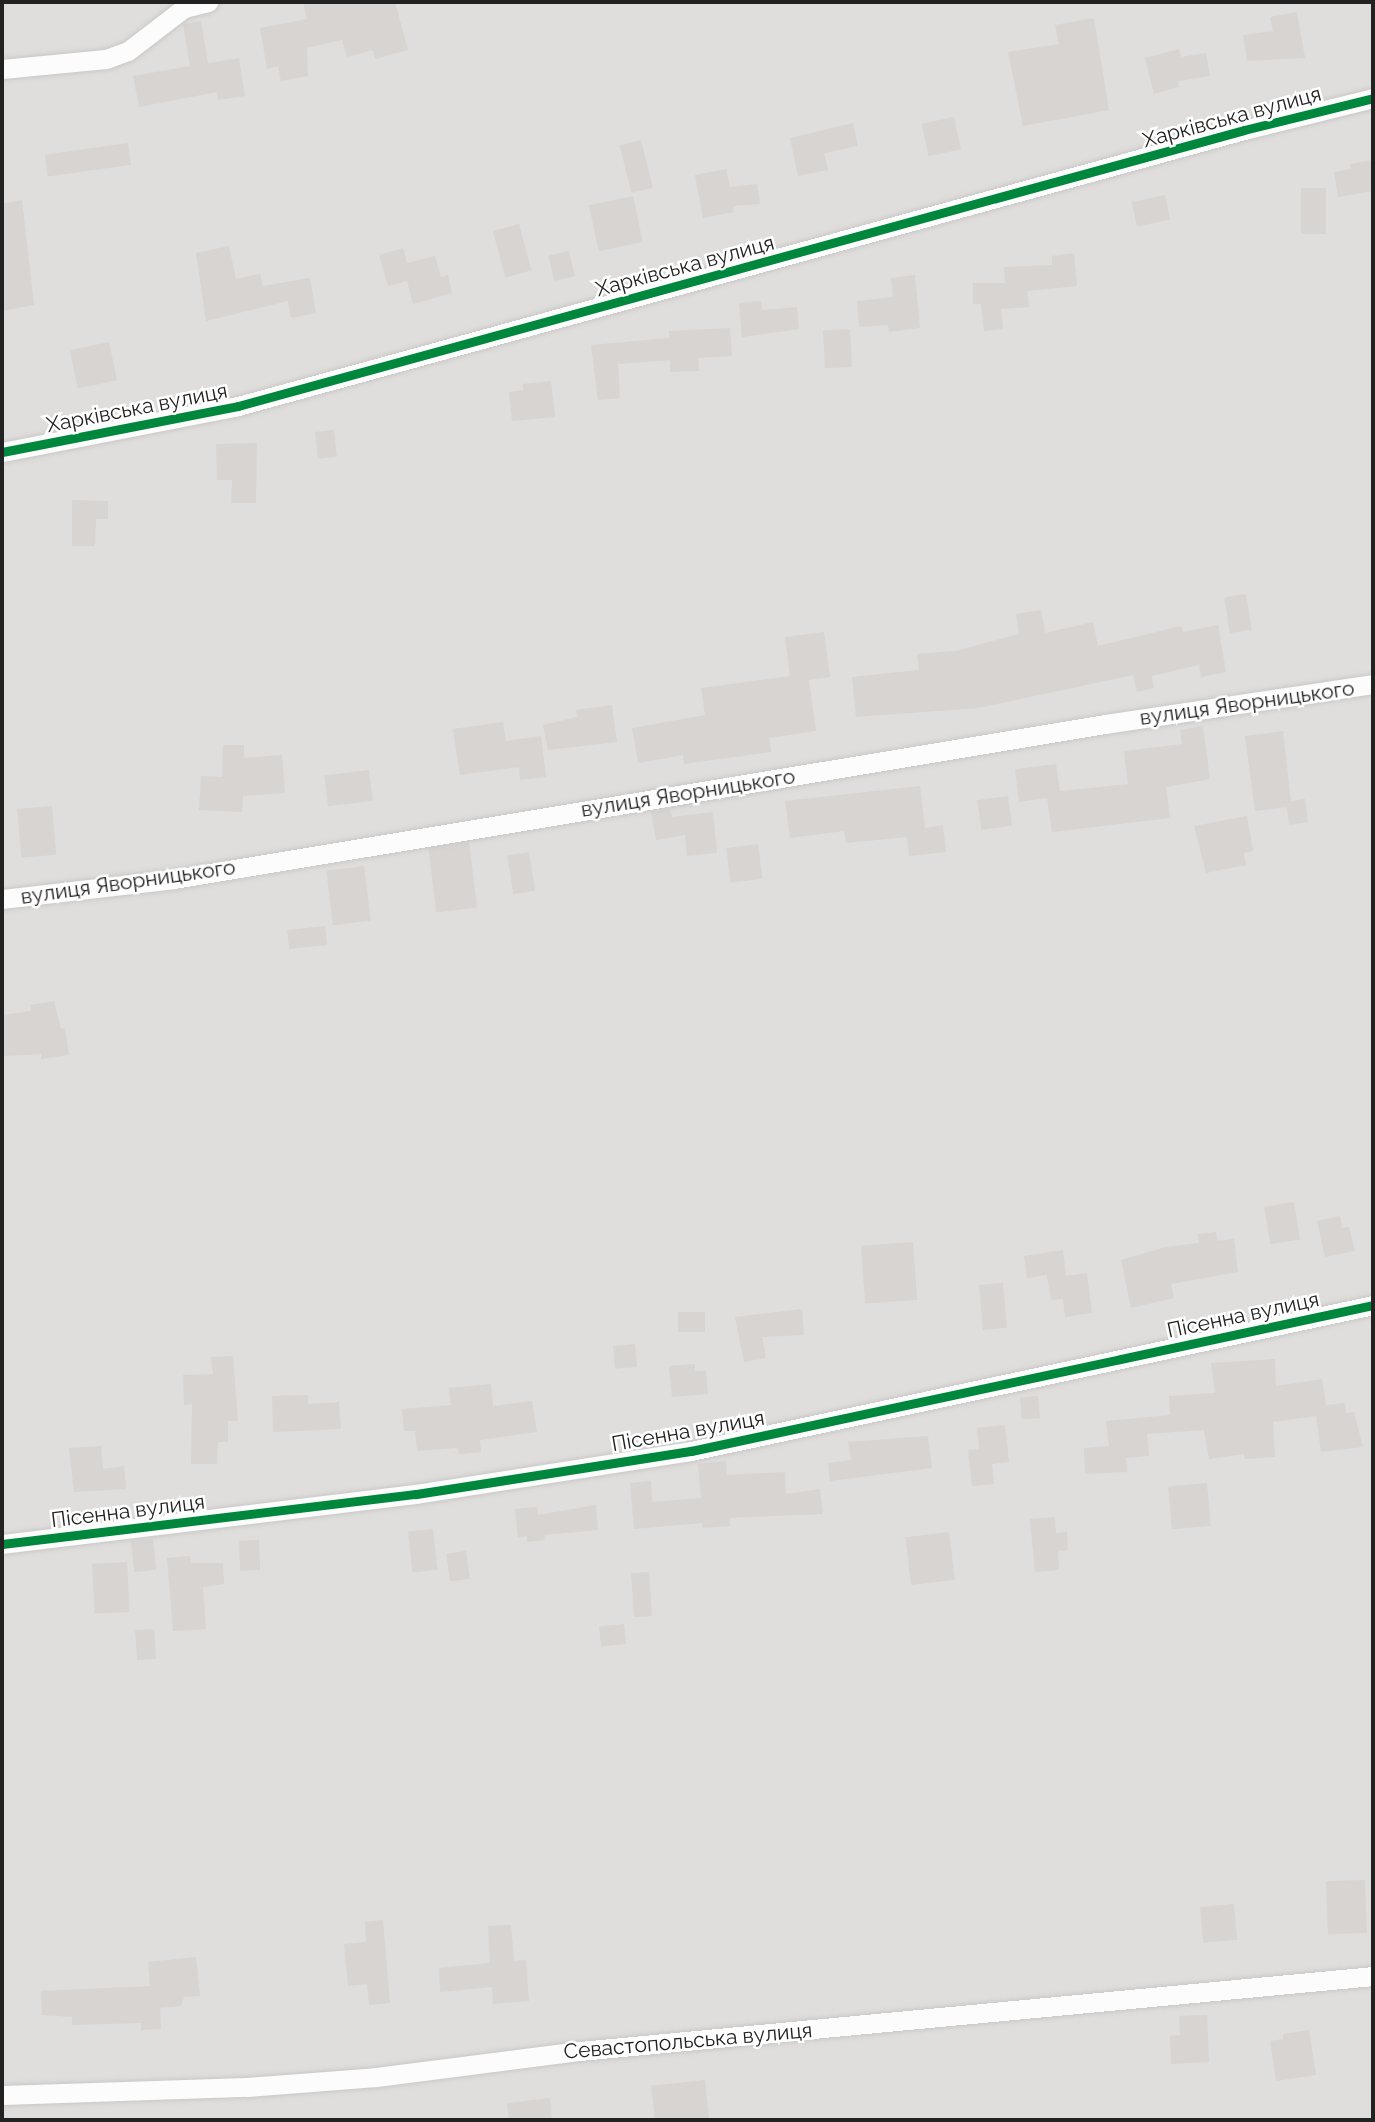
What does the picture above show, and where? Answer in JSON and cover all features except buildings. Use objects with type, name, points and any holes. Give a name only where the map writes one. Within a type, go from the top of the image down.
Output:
[{"type":"street","points":[[2,69],[106,59],[128,51],[184,8],[208,2]]},
{"type":"street","name":"Харківська вулиця","points":[[2,452],[238,406],[1244,130],[1373,99]]},
{"type":"street","name":"вулиця Яворницького","points":[[2,900],[174,878],[1105,724],[1373,684]]},
{"type":"street","name":"Пісенна вулиця","points":[[2,1544],[416,1494],[691,1451],[1373,1306]]},
{"type":"street","name":"Севастопольська вулиця","points":[[2,2095],[376,2077],[580,2051],[1373,1976]]},
{"type":"shaded area","points":[[2,2],[1373,2],[1373,2120],[2,2120]]},
{"type":"cycle path","points":[[2,452],[238,406],[1244,130],[1373,98]]},
{"type":"cycle path","points":[[2,1544],[416,1494],[691,1451],[1373,1305]]}]
